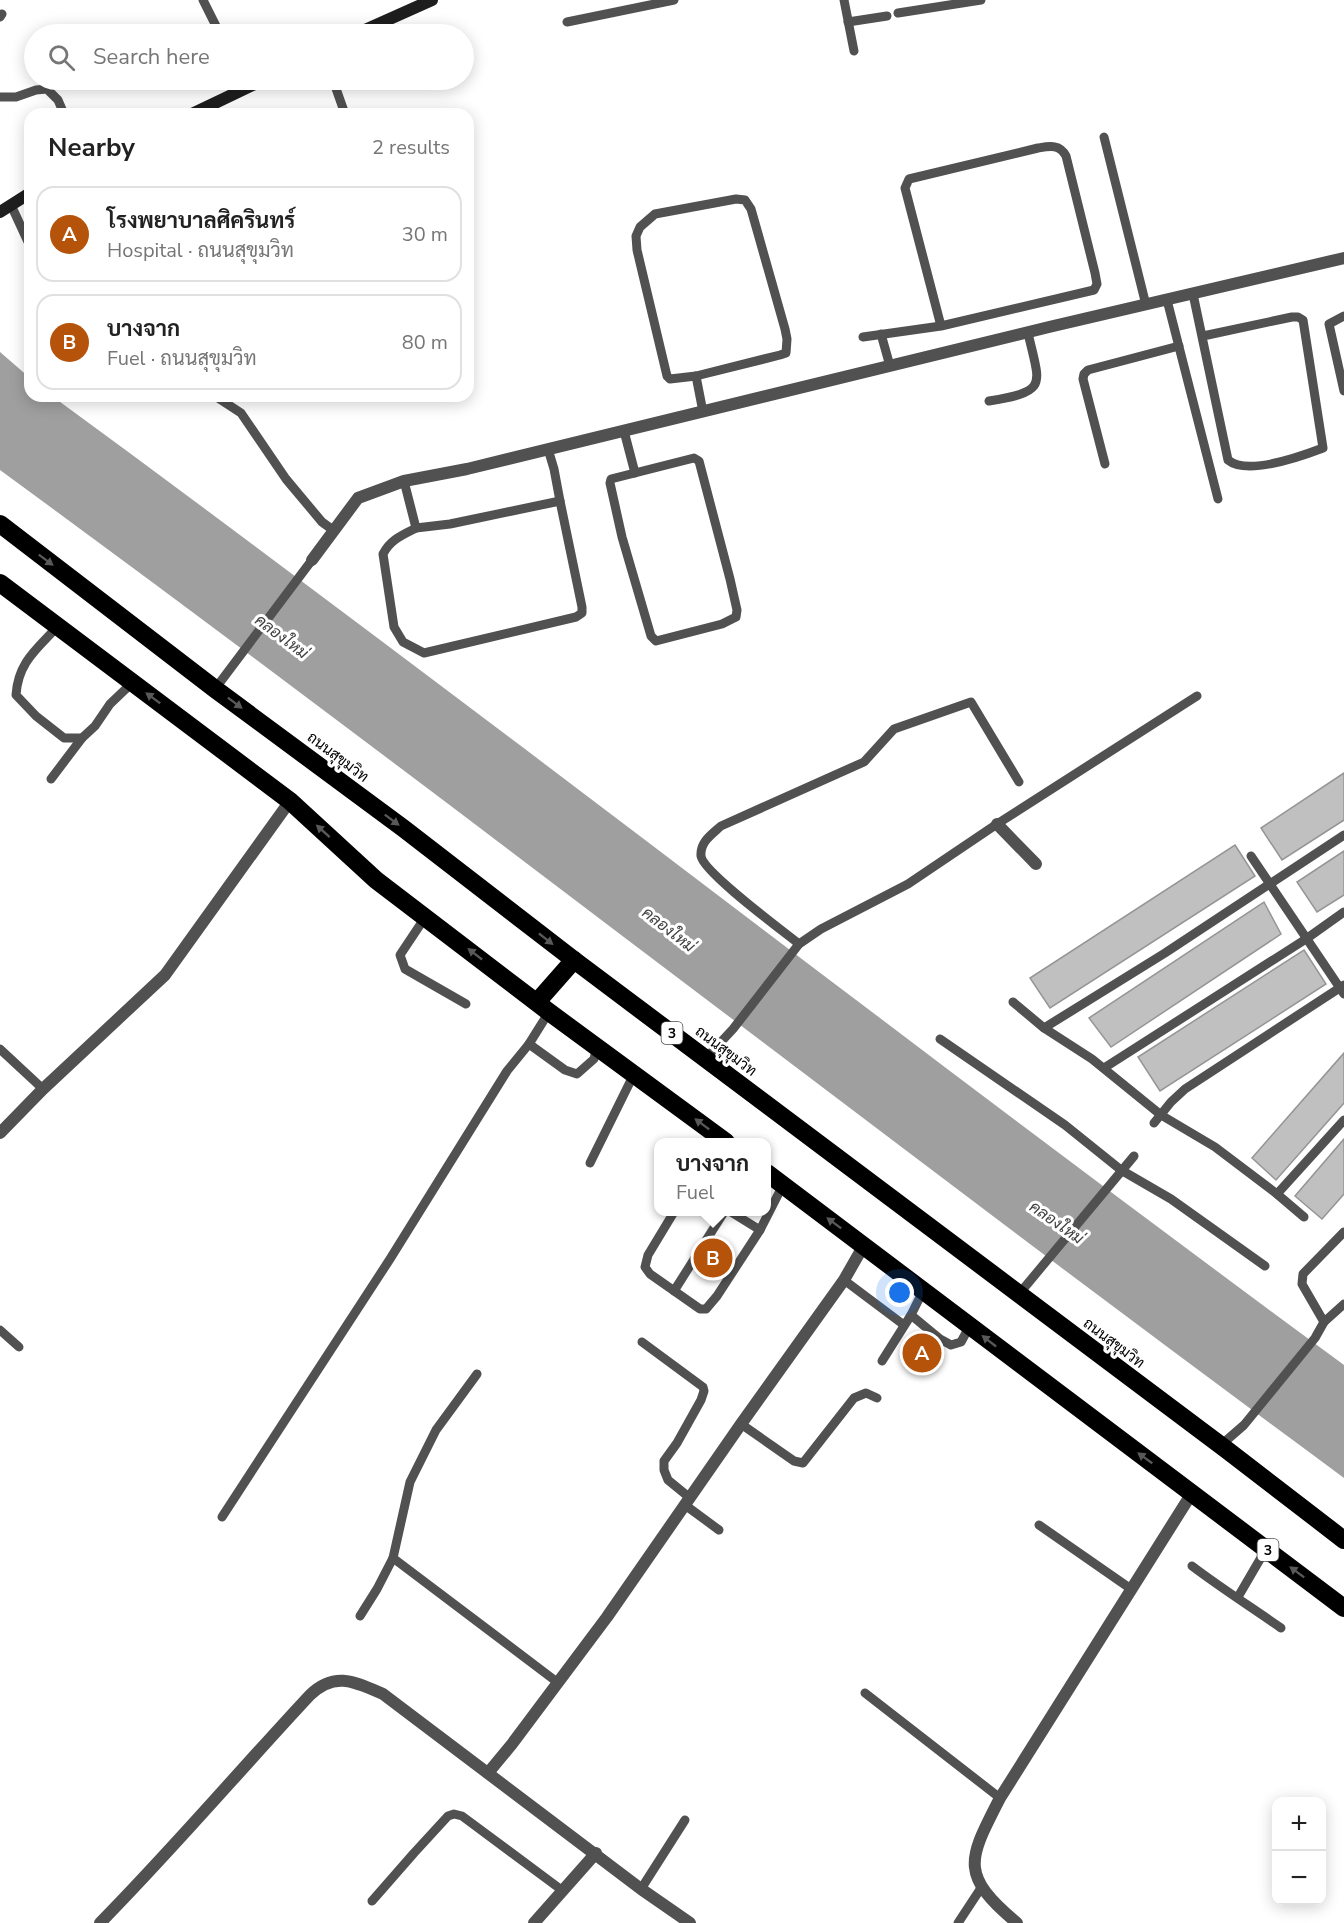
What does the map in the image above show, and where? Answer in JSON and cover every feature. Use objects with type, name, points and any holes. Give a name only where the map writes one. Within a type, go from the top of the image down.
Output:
[{"type":"highway","name":"ถนนสุขุมวิท","points":[[0,524],[1344,1540]]},
{"type":"highway","points":[[0,583],[290,801],[376,880],[719,1138]]},
{"type":"highway","points":[[543,1007],[574,960]]},
{"type":"highway","name":"3","points":[[771,1176],[1344,1608]]},
{"type":"street","points":[[378,24],[432,0]]},
{"type":"street","points":[[214,108],[236,90]]},
{"type":"street","points":[[5,209],[24,197]]},
{"type":"street","points":[[312,560],[358,498],[404,481],[624,431],[1344,258]]},
{"type":"street","points":[[0,1133],[43,1089],[165,975],[290,801]]},
{"type":"street","points":[[997,824],[1036,864]]},
{"type":"street","points":[[488,1773],[607,1617],[844,1280],[864,1245]]},
{"type":"street","points":[[1017,1923],[1001,1910],[981,1888],[976,1877],[974,1856],[978,1842],[1000,1798],[1192,1492]]},
{"type":"street","points":[[100,1923],[147,1875],[310,1695],[334,1680],[358,1683],[382,1694],[641,1889],[690,1923]]},
{"type":"street","points":[[534,1923],[596,1853]]},
{"type":"lane","points":[[203,0],[215,24]]},
{"type":"lane","points":[[567,22],[674,0]]},
{"type":"lane","points":[[844,0],[854,51]]},
{"type":"lane","points":[[898,12],[981,0]]},
{"type":"lane","points":[[848,22],[887,16]]},
{"type":"lane","points":[[0,97],[16,97],[36,90]]},
{"type":"lane","points":[[48,90],[58,100],[61,108]]},
{"type":"lane","points":[[336,90],[341,108]]},
{"type":"lane","points":[[1104,137],[1146,305]]},
{"type":"lane","points":[[863,338],[941,326],[1094,290],[1097,284],[1095,273],[1063,150],[1054,146],[1038,148],[909,179],[905,188],[941,326]]},
{"type":"lane","points":[[735,199],[745,200],[751,209],[785,329],[787,350],[780,356],[696,376],[670,379],[667,376],[637,250],[636,236],[640,227],[655,214],[735,199]]},
{"type":"lane","points":[[5,209],[24,237]]},
{"type":"lane","points":[[1193,294],[1228,460],[1231,463],[1245,466],[1262,464],[1297,458],[1323,448],[1303,320],[1292,317],[1203,336]]},
{"type":"lane","points":[[1167,300],[1218,499]]},
{"type":"lane","points":[[1344,316],[1329,324],[1344,392]]},
{"type":"lane","points":[[989,401],[1021,395],[1034,387],[1038,378],[1028,333]]},
{"type":"lane","points":[[881,334],[890,366]]},
{"type":"lane","points":[[1105,464],[1083,379],[1084,374],[1088,369],[1179,346]]},
{"type":"lane","points":[[696,376],[703,412]]},
{"type":"lane","points":[[228,402],[241,413],[300,497],[322,522],[333,530]]},
{"type":"lane","points":[[624,431],[635,472]]},
{"type":"lane","points":[[548,449],[554,469],[582,613],[576,617],[424,653],[403,642],[394,627],[383,554],[387,546],[396,538],[416,528],[450,524],[560,501]]},
{"type":"lane","points":[[694,458],[699,461],[730,579],[737,610],[735,617],[722,624],[656,641],[651,636],[622,537],[610,483],[611,479],[635,472],[694,458]]},
{"type":"lane","points":[[404,481],[416,528]]},
{"type":"lane","points":[[215,688],[312,560]]},
{"type":"lane","points":[[58,626],[27,660],[17,678],[16,695],[36,716],[64,738],[82,738]]},
{"type":"lane","points":[[51,779],[82,738],[95,726],[110,704],[132,682]]},
{"type":"lane","points":[[706,1058],[733,1029],[797,946],[821,929],[908,884],[1197,696]]},
{"type":"lane","points":[[797,946],[702,861],[701,849],[704,842],[721,826],[864,762],[894,729],[971,702],[1019,782]]},
{"type":"lane","points":[[1044,1028],[1165,953],[1344,835]]},
{"type":"lane","points":[[1154,1123],[1185,1089],[1342,989],[1251,856]]},
{"type":"lane","points":[[1104,1068],[1306,939],[1344,912]]},
{"type":"lane","points":[[426,916],[400,955],[405,969],[466,1004]]},
{"type":"lane","points":[[1013,1002],[1044,1028],[1104,1068],[1161,1115],[1215,1148],[1304,1217]]},
{"type":"lane","points":[[222,1517],[390,1259],[507,1071],[530,1044],[543,1007]]},
{"type":"lane","points":[[940,1039],[1065,1125],[1122,1170],[1171,1199],[1265,1266]]},
{"type":"lane","points":[[530,1044],[565,1070],[578,1074],[594,1059],[597,1046]]},
{"type":"lane","points":[[0,1049],[43,1089]]},
{"type":"lane","points":[[590,1163],[634,1074]]},
{"type":"lane","points":[[1277,1194],[1344,1120]]},
{"type":"lane","points":[[1019,1294],[1134,1156]]},
{"type":"lane","points":[[771,1208],[783,1185]]},
{"type":"lane","points":[[672,1216],[648,1255],[645,1267],[650,1274],[700,1309],[706,1309],[717,1296],[766,1216]]},
{"type":"lane","points":[[674,1291],[721,1216]]},
{"type":"lane","points":[[737,1216],[759,1230]]},
{"type":"lane","points":[[1324,1322],[1302,1284],[1303,1274],[1344,1232]]},
{"type":"lane","points":[[844,1280],[904,1325]]},
{"type":"lane","points":[[882,1361],[911,1315],[922,1291]]},
{"type":"lane","points":[[1221,1445],[1244,1425],[1315,1338],[1324,1322],[1344,1304]]},
{"type":"lane","points":[[911,1315],[951,1345],[961,1342],[968,1324]]},
{"type":"lane","points":[[0,1330],[20,1347]]},
{"type":"lane","points":[[642,1342],[703,1387],[702,1400],[664,1461],[664,1470],[668,1480],[719,1530]]},
{"type":"lane","points":[[360,1616],[393,1558],[410,1482],[436,1430],[477,1374]]},
{"type":"lane","points":[[741,1424],[794,1461],[803,1463],[854,1398],[866,1393],[878,1398]]},
{"type":"lane","points":[[1039,1525],[1131,1589]]},
{"type":"lane","points":[[1238,1597],[1266,1549]]},
{"type":"lane","points":[[393,1558],[557,1682]]},
{"type":"lane","points":[[1192,1566],[1281,1628]]},
{"type":"lane","points":[[865,1693],[1000,1798]]},
{"type":"lane","points":[[372,1900],[420,1845],[448,1816],[454,1814],[462,1816],[563,1891]]},
{"type":"lane","points":[[641,1889],[685,1820]]},
{"type":"lane","points":[[958,1923],[981,1888]]},
{"type":"water","name":"คลองใหม่","points":[[0,352],[24,373],[24,402],[60,402],[1344,1365],[1344,1478],[1007,1227],[337,720],[0,470]]},
{"type":"building","points":[[1344,773],[1344,820],[1282,860],[1261,828]]},
{"type":"building","points":[[1235,845],[1255,876],[1050,1008],[1030,978]]},
{"type":"building","points":[[1344,851],[1344,895],[1317,912],[1297,882]]},
{"type":"building","points":[[1264,902],[1281,934],[1111,1047],[1089,1018]]},
{"type":"building","points":[[1304,950],[1326,984],[1160,1091],[1138,1057]]},
{"type":"building","points":[[1344,1053],[1344,1103],[1276,1180],[1252,1158]]},
{"type":"building","points":[[1344,1139],[1344,1194],[1322,1219],[1295,1196]]},
{"type":"place","name":"บางจาก","points":[[713,1258]]},
{"type":"place","name":"โรงพยาบาลศิครินทร์","points":[[922,1353]]}]
